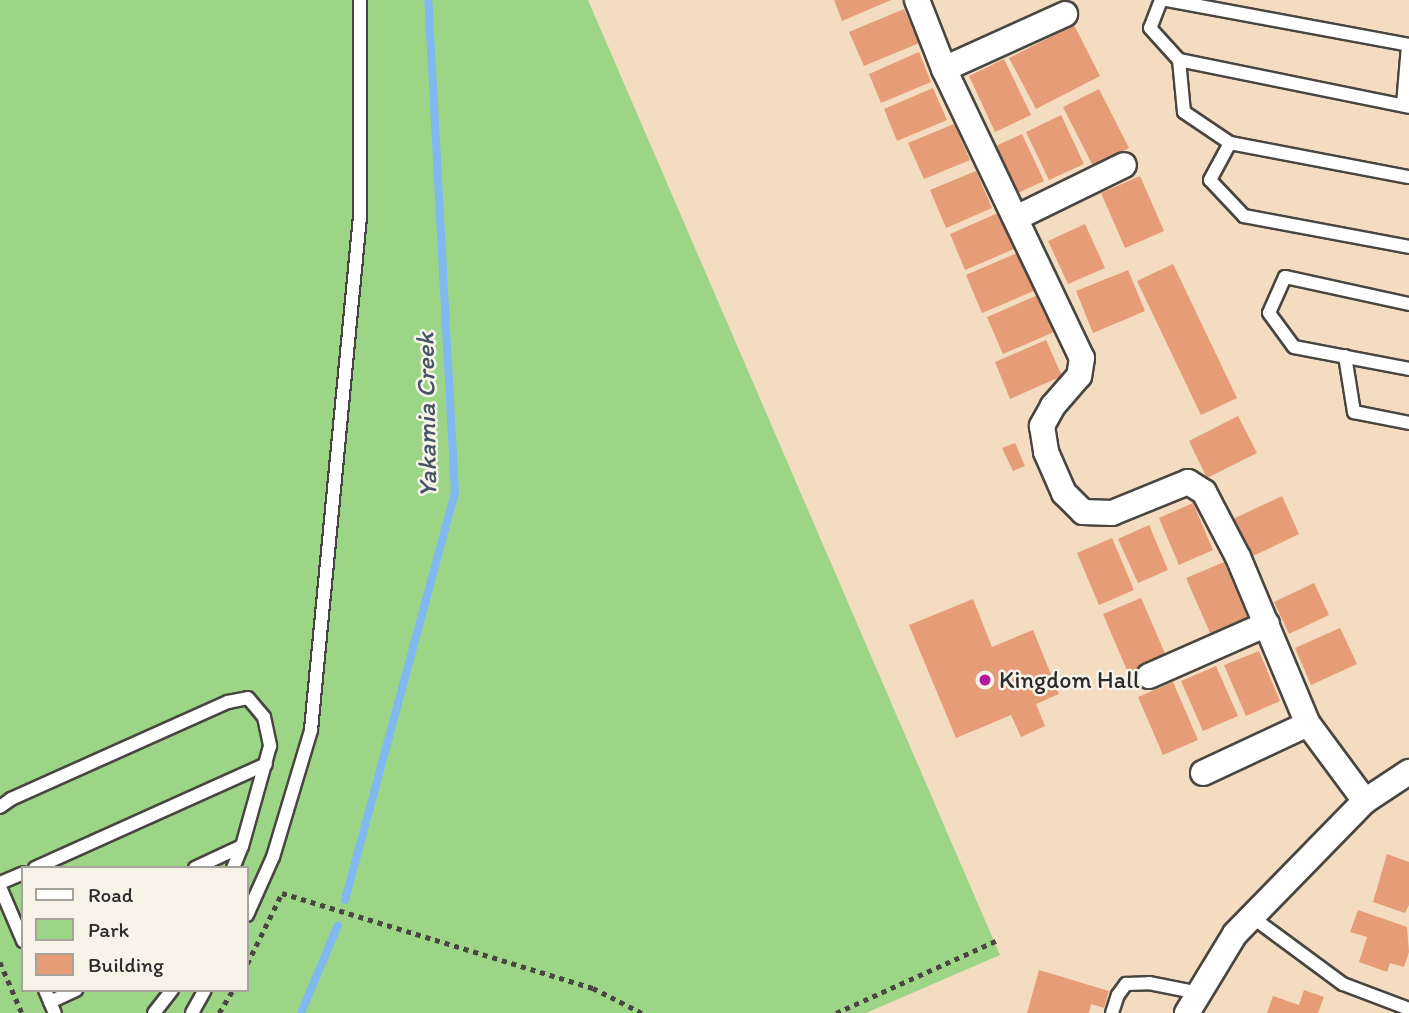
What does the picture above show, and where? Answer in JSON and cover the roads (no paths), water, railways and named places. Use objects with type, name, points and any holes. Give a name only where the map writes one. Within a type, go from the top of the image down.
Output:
[{"type":"street","points":[[917,0],[944,69],[1082,358],[1079,376],[1053,406],[1042,426],[1046,452],[1064,493],[1083,512],[1112,513],[1188,482],[1204,492],[1219,516],[1308,724],[1365,801]]},
{"type":"street","points":[[944,69],[1065,14]]},
{"type":"street","points":[[1016,218],[1124,165]]},
{"type":"street","points":[[1149,676],[1267,624]]},
{"type":"street","points":[[1203,773],[1308,724]]},
{"type":"street","points":[[1193,1003],[1244,925],[1365,801],[1409,772]]},
{"type":"lane","points":[[248,913],[273,857],[311,730],[360,216],[360,0]]},
{"type":"lane","points":[[1161,0],[1150,28],[1180,60],[1406,106],[1409,45],[1167,0]]},
{"type":"lane","points":[[1180,60],[1184,112],[1230,143],[1409,177]]},
{"type":"lane","points":[[1230,143],[1210,180],[1244,216],[1409,247]]},
{"type":"lane","points":[[1409,304],[1285,277],[1269,313],[1294,346],[1409,369]]},
{"type":"lane","points":[[1345,356],[1354,412],[1409,423]]},
{"type":"lane","points":[[0,807],[11,799],[228,702],[248,698],[264,717],[270,746],[234,866]]},
{"type":"lane","points":[[39,866],[266,764]]},
{"type":"lane","points":[[199,866],[242,846]]},
{"type":"lane","points":[[21,874],[0,885],[21,936]]},
{"type":"lane","points":[[1244,925],[1343,984],[1409,1009]]},
{"type":"lane","points":[[1112,1013],[1118,995],[1126,984],[1149,983],[1193,1003]]},
{"type":"lane","points":[[50,1002],[72,992]]},
{"type":"lane","points":[[154,1013],[170,992]]},
{"type":"lane","points":[[192,1013],[204,992]]},
{"type":"waterway","name":"Yakamia Creek","points":[[345,900],[455,493],[428,0]]},
{"type":"waterway","name":"Yakamia Creek","points":[[301,1013],[338,925]]},
{"type":"place","name":"Kingdom Hall","points":[[985,680]]}]
